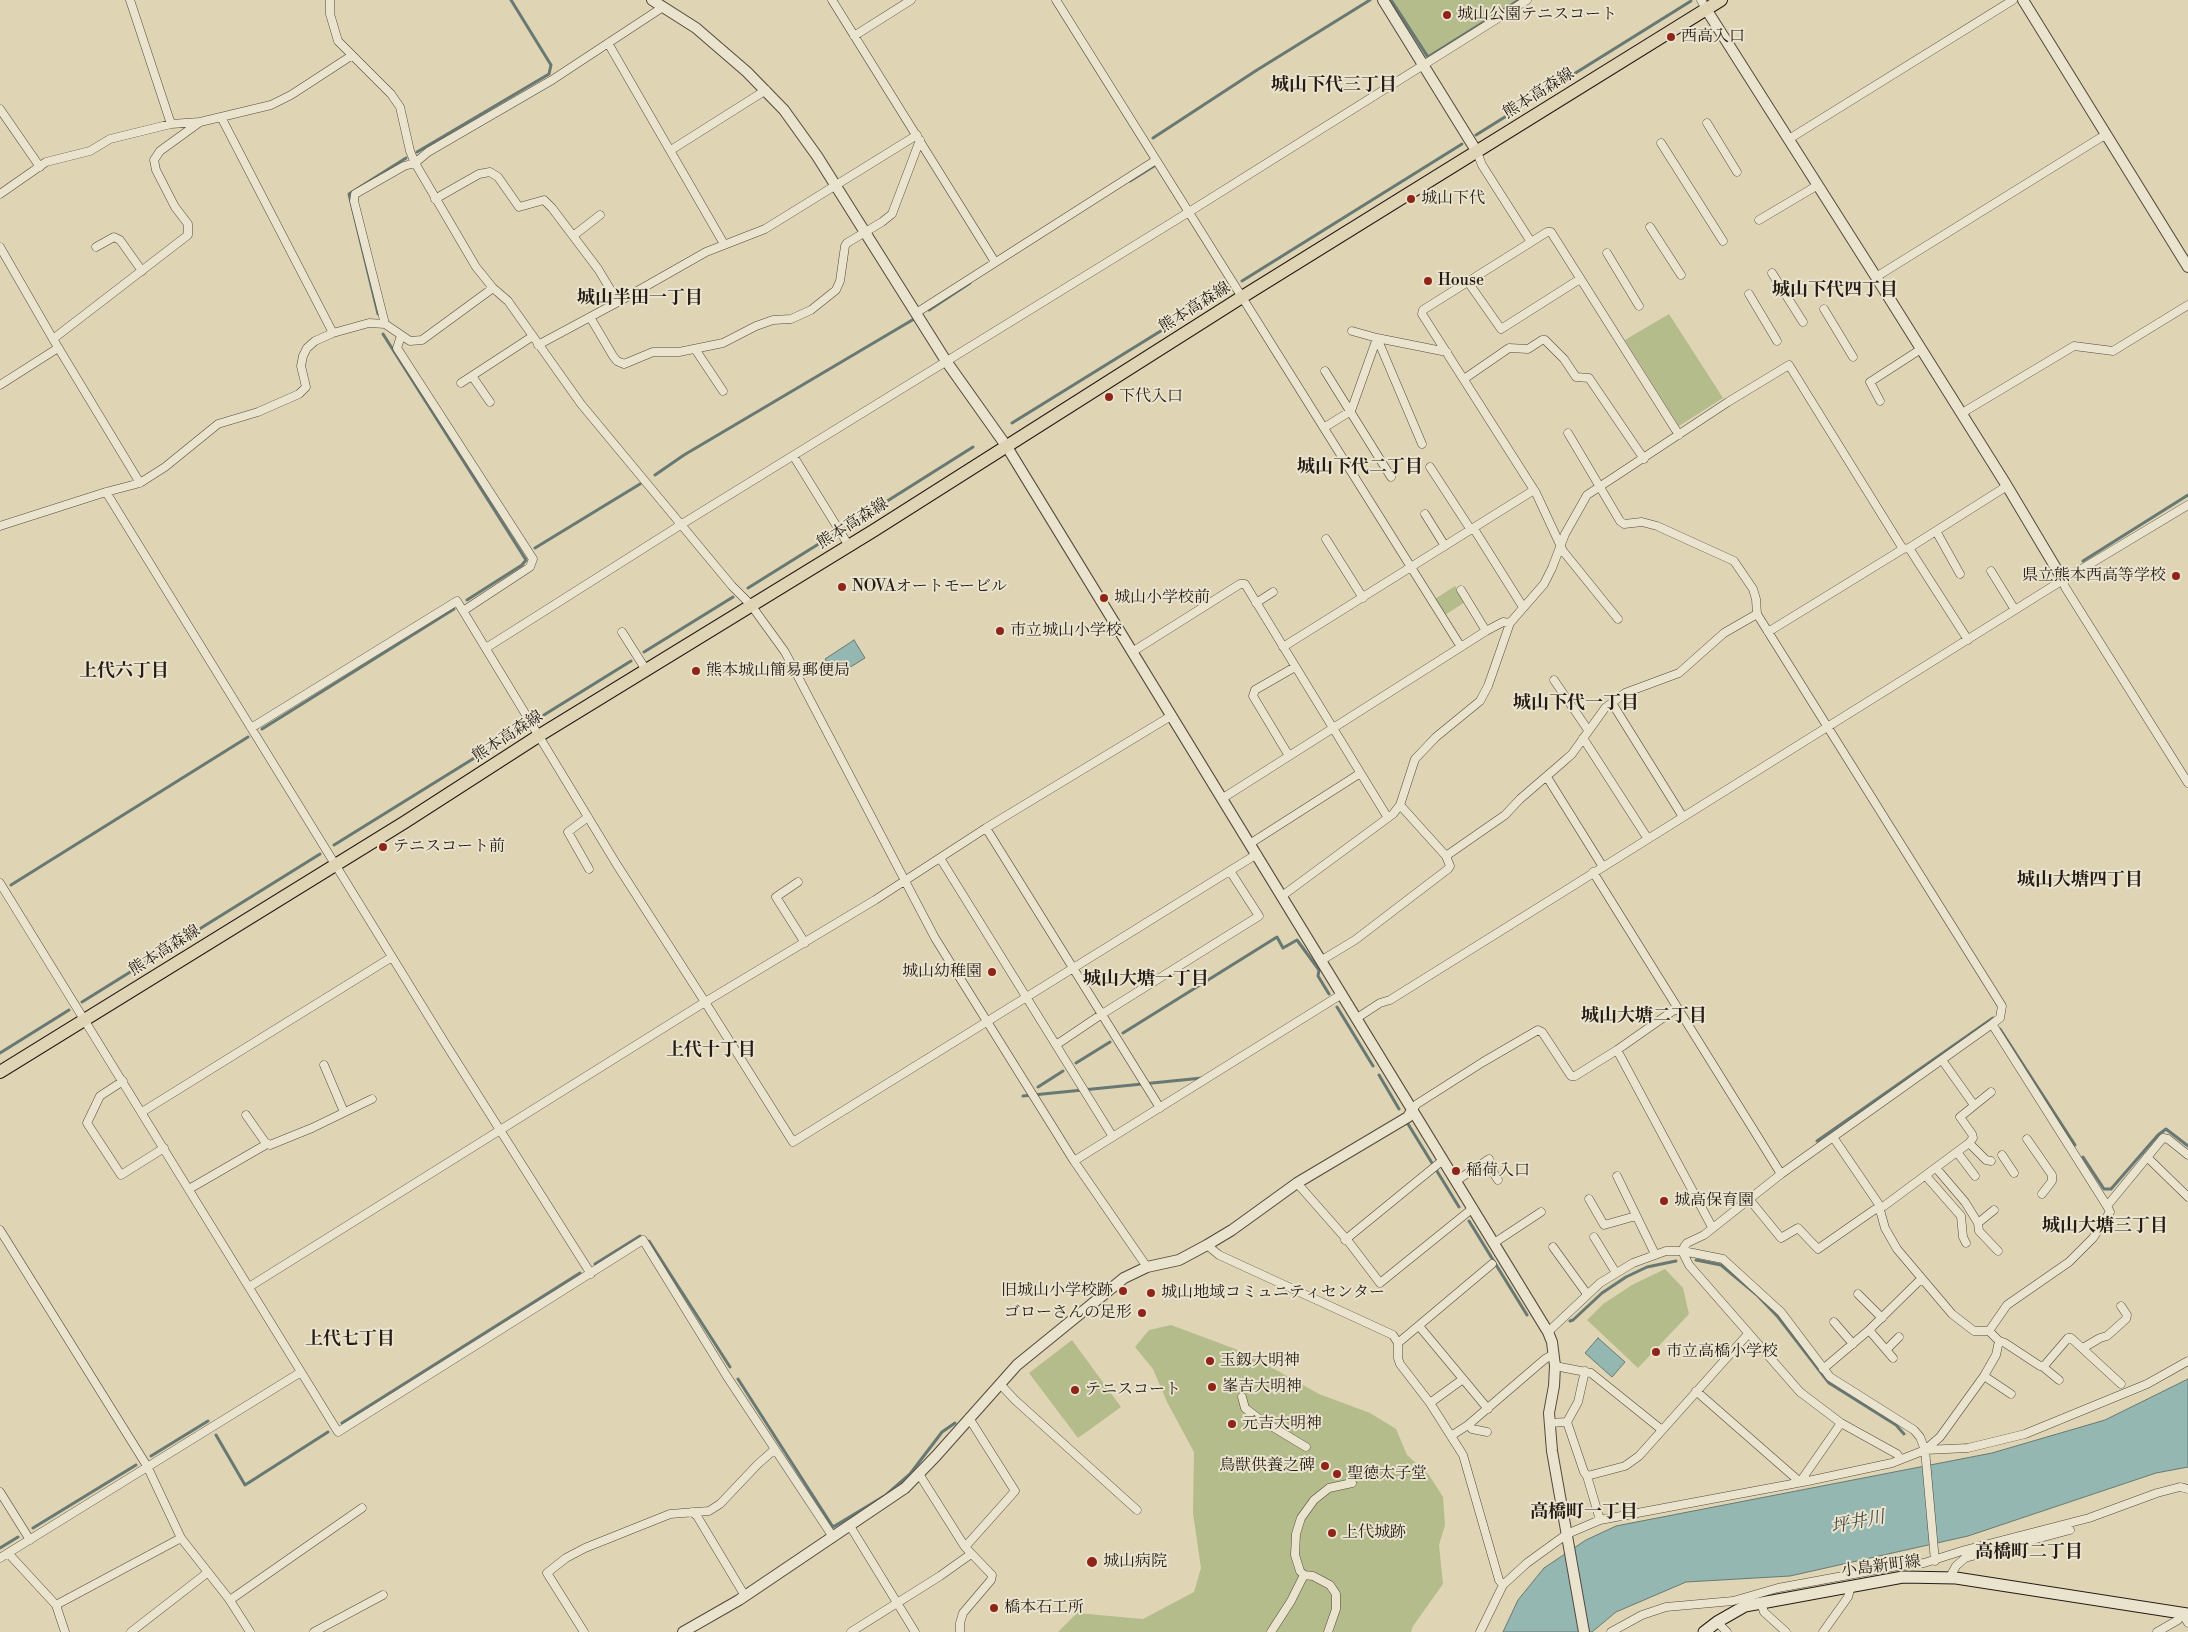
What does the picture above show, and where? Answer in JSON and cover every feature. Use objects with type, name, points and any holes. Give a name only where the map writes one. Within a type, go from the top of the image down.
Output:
[{"type":"main road","name":"熊本高森線","points":[[0,1072],[336,865],[540,735],[849,546],[1242,297],[1477,152],[1703,5],[1721,0]]},
{"type":"main road","name":"小島新町線","points":[[1704,1632],[1734,1606],[1761,1603],[1903,1577],[1950,1577],[2186,1617]]},
{"type":"street","points":[[130,0],[171,124]]},
{"type":"street","points":[[330,0],[330,14],[338,42],[391,94],[400,107],[410,151],[415,163],[465,250],[493,288],[506,298],[581,404],[732,586],[751,605],[786,652],[935,938],[1074,1161],[1147,1267]]},
{"type":"street","points":[[652,0],[696,28],[766,90],[784,110],[835,185],[946,361],[1007,447],[1322,960],[1441,1161],[1456,1180],[1494,1243],[1497,1261],[1548,1332],[1554,1354],[1549,1423],[1584,1632]]},
{"type":"street","points":[[832,0],[995,262]]},
{"type":"street","points":[[854,36],[911,0]]},
{"type":"street","points":[[1056,0],[1461,647]]},
{"type":"street","points":[[1383,0],[1477,152],[1482,165],[1531,242]]},
{"type":"street","points":[[486,648],[682,524],[794,457],[1527,0]]},
{"type":"street","points":[[1789,139],[2013,0]]},
{"type":"street","points":[[2023,0],[2188,267]]},
{"type":"street","points":[[1703,5],[1921,348],[2188,783]]},
{"type":"street","points":[[385,324],[354,197],[357,193],[404,166],[415,163],[428,152],[552,80],[662,6]]},
{"type":"street","points":[[608,42],[724,244]]},
{"type":"street","points":[[0,194],[46,162],[90,151],[110,140],[171,124],[200,122],[271,105],[291,95],[351,56]]},
{"type":"street","points":[[671,150],[766,90]]},
{"type":"street","points":[[0,109],[40,167]]},
{"type":"street","points":[[221,117],[333,333]]},
{"type":"street","points":[[53,339],[188,235],[188,224],[175,207],[156,170],[154,160],[160,151],[200,122]]},
{"type":"street","points":[[1707,123],[1737,172]]},
{"type":"street","points":[[1876,277],[2107,135]]},
{"type":"street","points":[[538,344],[618,302],[706,252],[765,229],[835,185],[919,138]]},
{"type":"street","points":[[590,317],[613,356],[621,364],[628,364],[653,352],[694,349],[723,344],[764,322],[795,317],[824,301],[832,294],[838,285],[845,246],[892,214],[919,138]]},
{"type":"street","points":[[1661,143],[1723,241]]},
{"type":"street","points":[[916,313],[1156,160]]},
{"type":"street","points":[[435,199],[479,174],[490,172],[498,177],[519,207],[540,200],[548,203],[598,269],[618,302]]},
{"type":"street","points":[[1760,220],[1818,185]]},
{"type":"street","points":[[573,236],[600,215]]},
{"type":"street","points":[[1650,226],[1681,275]]},
{"type":"street","points":[[1618,619],[1560,545],[1547,513],[1534,490],[1422,314],[1423,310],[1547,232],[1551,232],[1679,436]]},
{"type":"street","points":[[96,247],[114,236],[120,240],[142,271]]},
{"type":"street","points":[[0,247],[140,484]]},
{"type":"street","points":[[1607,254],[1640,306]]},
{"type":"street","points":[[1772,273],[1803,322]]},
{"type":"street","points":[[1468,282],[1501,329],[1580,280]]},
{"type":"street","points":[[0,526],[106,492],[140,484],[218,424],[258,412],[303,392],[306,386],[302,366],[304,352],[310,344],[333,333],[365,323],[385,324],[401,336],[413,341],[425,339],[493,288]]},
{"type":"street","points":[[1749,294],[1777,340]]},
{"type":"street","points":[[1962,415],[1967,410],[2074,346],[2113,351],[2188,305]]},
{"type":"street","points":[[1824,309],[1854,357]]},
{"type":"street","points":[[1352,332],[1447,352]]},
{"type":"street","points":[[401,336],[397,348],[533,559],[530,567],[463,611]]},
{"type":"street","points":[[461,383],[533,336]]},
{"type":"street","points":[[1325,427],[1350,411],[1377,338]]},
{"type":"street","points":[[1377,338],[1422,444]]},
{"type":"street","points":[[1464,379],[1509,348],[1528,348],[1545,340],[1564,359],[1576,377],[1588,378],[1644,459]]},
{"type":"street","points":[[0,385],[58,348]]},
{"type":"street","points":[[1880,401],[1870,382],[1921,348]]},
{"type":"street","points":[[694,349],[723,391]]},
{"type":"street","points":[[1282,896],[1388,818],[1400,805],[1415,759],[1436,737],[1480,701],[1488,686],[1510,623],[1544,584],[1560,545],[1587,495],[1789,365],[1906,549],[1968,640]]},
{"type":"street","points":[[1325,371],[1391,477]]},
{"type":"street","points":[[472,376],[490,402]]},
{"type":"street","points":[[1568,433],[1620,521],[1624,524],[1642,522],[1657,526],[1734,561],[1753,589],[1757,614],[2002,1006],[2000,1018],[1781,1174],[1704,1235],[1687,1243],[1683,1251]]},
{"type":"street","points":[[794,457],[849,546]]},
{"type":"street","points":[[1430,467],[1523,606]]},
{"type":"street","points":[[1768,632],[2007,486]]},
{"type":"street","points":[[1283,647],[1534,490]]},
{"type":"street","points":[[106,492],[392,956],[591,1274]]},
{"type":"street","points":[[1356,1018],[1380,1003],[1390,1000],[2063,580],[2188,505]]},
{"type":"street","points":[[1425,514],[1445,546]]},
{"type":"street","points":[[1936,531],[1960,574]]},
{"type":"street","points":[[1326,539],[1363,598]]},
{"type":"street","points":[[1991,570],[2015,610]]},
{"type":"street","points":[[1132,652],[1240,584],[1245,584],[1359,774],[1388,818]]},
{"type":"street","points":[[1460,590],[1486,631]]},
{"type":"street","points":[[1256,603],[1273,592]]},
{"type":"street","points":[[252,728],[457,601],[540,735],[617,865],[706,1002],[793,1142],[1257,854]]},
{"type":"street","points":[[1446,856],[1505,815],[1520,799],[1572,754],[1605,708],[1625,693],[1679,673],[1724,633],[1757,614]]},
{"type":"street","points":[[1223,798],[1486,631],[1503,622],[1510,623]]},
{"type":"street","points":[[622,632],[646,670]]},
{"type":"street","points":[[1289,756],[1253,696],[1255,690],[1295,667]]},
{"type":"street","points":[[1554,680],[1588,730]]},
{"type":"street","points":[[1612,703],[1683,817]]},
{"type":"street","points":[[248,1287],[706,1002],[906,881],[986,828],[1171,716]]},
{"type":"street","points":[[1583,738],[1648,839]]},
{"type":"street","points":[[1250,843],[1359,774]]},
{"type":"street","points":[[1547,777],[1603,867]]},
{"type":"street","points":[[1322,960],[1355,940],[1445,872],[1450,866],[1446,856],[1400,805]]},
{"type":"street","points":[[588,817],[568,832],[589,869]]},
{"type":"street","points":[[986,828],[1160,1108]]},
{"type":"street","points":[[940,858],[1113,1137]]},
{"type":"street","points":[[1056,1045],[1259,916],[1230,871]]},
{"type":"street","points":[[1593,872],[1781,1174]]},
{"type":"street","points":[[798,882],[776,897],[805,943]]},
{"type":"street","points":[[0,883],[338,1432],[591,1274],[642,1240],[833,1537]]},
{"type":"street","points":[[142,1112],[392,956]]},
{"type":"street","points":[[1074,1161],[1342,994]]},
{"type":"street","points":[[683,1632],[745,1596],[905,1488],[1017,1365],[1124,1278],[1147,1267],[1179,1260],[1207,1246],[1297,1183],[1408,1117],[1417,1104],[1538,1030],[1542,1032],[1571,1076],[1575,1076],[1617,1050],[1677,1008]]},
{"type":"street","points":[[1989,1331],[2007,1305],[2069,1262],[2093,1238],[2110,1212],[1992,1024]]},
{"type":"street","points":[[1617,1050],[1712,1227]]},
{"type":"street","points":[[1942,1060],[1974,1104]]},
{"type":"street","points":[[324,1066],[344,1112]]},
{"type":"street","points":[[123,1081],[100,1096],[88,1122],[121,1175],[164,1148]]},
{"type":"street","points":[[1749,1199],[1781,1238],[1798,1228],[1818,1249],[1926,1176],[1969,1143],[1973,1138],[1972,1134],[1960,1116],[1991,1092]]},
{"type":"street","points":[[189,1189],[267,1144],[270,1145],[312,1128],[372,1099]]},
{"type":"street","points":[[246,1115],[267,1144]]},
{"type":"street","points":[[1833,1137],[1880,1208],[1890,1238],[1921,1279],[1952,1314],[1974,1331],[1989,1331],[1999,1341],[2042,1366],[2059,1380]]},
{"type":"street","points":[[2107,1206],[2163,1138],[2168,1139],[2188,1155]]},
{"type":"street","points":[[2027,1139],[2052,1175],[2052,1181],[2042,1194]]},
{"type":"street","points":[[1969,1143],[1986,1160],[1991,1161]]},
{"type":"street","points":[[1956,1152],[1975,1176]]},
{"type":"street","points":[[2002,1155],[2014,1173]]},
{"type":"street","points":[[2147,1157],[2188,1197]]},
{"type":"street","points":[[1456,1180],[1488,1160],[1498,1180]]},
{"type":"street","points":[[1345,1240],[1441,1161]]},
{"type":"street","points":[[1936,1168],[1965,1202],[1978,1223],[1979,1231],[1998,1251]]},
{"type":"street","points":[[1617,1176],[1655,1254]]},
{"type":"street","points":[[1926,1176],[1961,1216],[1963,1237],[1966,1243]]},
{"type":"street","points":[[1297,1183],[1380,1283],[1472,1208]]},
{"type":"street","points":[[1589,1199],[1604,1225],[1636,1216]]},
{"type":"street","points":[[1978,1223],[1994,1210]]},
{"type":"street","points":[[1494,1243],[1541,1212]]},
{"type":"street","points":[[0,1230],[147,1466],[181,1538],[206,1573],[230,1600],[250,1632]]},
{"type":"street","points":[[1594,1237],[1616,1273]]},
{"type":"street","points":[[1207,1246],[1219,1255],[1389,1332],[1398,1343],[1400,1364],[1430,1403],[1463,1455],[1499,1580],[1503,1585]]},
{"type":"street","points":[[1553,1247],[1587,1294]]},
{"type":"street","points":[[1548,1332],[1587,1294],[1616,1273],[1655,1254],[1666,1251],[1683,1251],[1723,1259],[1781,1312],[1823,1369],[1840,1385],[1914,1430],[1920,1437],[1926,1454],[1935,1558]]},
{"type":"street","points":[[1683,1251],[1689,1264],[1800,1392],[1841,1422],[1897,1454],[1900,1459]]},
{"type":"street","points":[[1398,1343],[1497,1261]]},
{"type":"street","points":[[1823,1369],[1869,1330],[1921,1279]]},
{"type":"street","points":[[1858,1294],[1882,1318]]},
{"type":"street","points":[[2083,1348],[2107,1336],[2126,1319],[2127,1314],[2122,1306]]},
{"type":"street","points":[[1834,1322],[1853,1344]]},
{"type":"street","points":[[1419,1326],[1488,1409]]},
{"type":"street","points":[[1869,1330],[1893,1358]]},
{"type":"street","points":[[1587,1476],[1625,1466],[1639,1456],[1748,1334]]},
{"type":"street","points":[[1887,1349],[1899,1338]]},
{"type":"street","points":[[2042,1366],[2068,1338],[2071,1338],[2121,1384]]},
{"type":"street","points":[[1926,1454],[1984,1376],[1996,1354],[1999,1341]]},
{"type":"street","points":[[1451,1436],[1468,1425],[1545,1359],[1554,1354]]},
{"type":"street","points":[[1480,1632],[1503,1585],[1527,1563],[1600,1520],[1800,1482],[1892,1463],[1900,1459],[1968,1448],[2025,1434],[2147,1384],[2188,1361]]},
{"type":"street","points":[[1554,1366],[1590,1373],[1662,1430]]},
{"type":"street","points":[[1586,1371],[1578,1402],[1567,1422],[1587,1476],[1600,1520]]},
{"type":"street","points":[[0,1558],[301,1372]]},
{"type":"street","points":[[1984,1376],[2011,1394]]},
{"type":"street","points":[[1430,1403],[1463,1379]]},
{"type":"street","points":[[1000,1384],[1021,1406],[1137,1510]]},
{"type":"street","points":[[1696,1391],[1800,1482]]},
{"type":"street","points":[[1242,1397],[1245,1408],[1306,1447]]},
{"type":"street","points":[[965,1546],[1015,1492],[969,1418]]},
{"type":"street","points":[[1549,1423],[1567,1422]]},
{"type":"street","points":[[1800,1482],[1841,1422]]},
{"type":"street","points":[[1468,1425],[1472,1429],[1487,1432]]},
{"type":"street","points":[[584,1632],[547,1573],[566,1558],[585,1548],[670,1514],[708,1511],[720,1504],[758,1464],[776,1449]]},
{"type":"street","points":[[919,1474],[965,1546],[992,1575],[991,1580],[964,1613],[960,1623],[960,1632]]},
{"type":"street","points":[[1328,1632],[1336,1609],[1336,1594],[1330,1585],[1313,1576],[1304,1575],[1300,1571],[1295,1555],[1296,1534],[1301,1518],[1314,1500],[1329,1488],[1352,1483]]},
{"type":"street","points":[[1950,1577],[1956,1566],[1965,1558],[2165,1491],[2180,1487],[2188,1489]]},
{"type":"street","points":[[0,1492],[30,1540]]},
{"type":"street","points":[[230,1600],[362,1508]]},
{"type":"street","points":[[692,1512],[697,1516],[745,1596]]},
{"type":"street","points":[[850,1526],[915,1632]]},
{"type":"street","points":[[1611,1632],[1623,1629],[1642,1615],[1666,1607],[1734,1606],[1778,1588],[2070,1530]]},
{"type":"street","points":[[56,1606],[181,1538]]},
{"type":"street","points":[[8,1553],[56,1606],[65,1632]]},
{"type":"street","points":[[851,1632],[940,1576],[971,1554]]},
{"type":"street","points":[[131,1632],[206,1573]]},
{"type":"street","points":[[1271,1632],[1304,1575]]},
{"type":"street","points":[[1823,1632],[1848,1597],[1851,1586]]},
{"type":"street","points":[[314,1632],[383,1595]]},
{"type":"street","points":[[1761,1603],[1764,1612],[1786,1632]]},
{"type":"street","points":[[2157,1632],[2186,1617]]},
{"type":"street","points":[[1717,1622],[1727,1632]]},
{"type":"green space","points":[[1383,0],[1521,0],[1423,65]]},
{"type":"green space","points":[[1669,314],[1723,398],[1679,426],[1625,340]]},
{"type":"green space","points":[[1455,586],[1465,602],[1445,615],[1435,599]]},
{"type":"green space","points":[[1665,1269],[1683,1288],[1689,1314],[1638,1368],[1587,1320],[1603,1304],[1632,1285]]},
{"type":"green space","points":[[1171,1325],[1246,1353],[1319,1394],[1370,1413],[1396,1429],[1407,1455],[1429,1475],[1443,1497],[1445,1525],[1439,1545],[1443,1584],[1413,1626],[1411,1632],[1058,1632],[1077,1613],[1143,1619],[1194,1592],[1201,1568],[1193,1513],[1194,1452],[1167,1402],[1153,1369],[1135,1347],[1149,1330]]},
{"type":"green space","name":"テニスコート","points":[[1072,1340],[1121,1407],[1078,1438],[1029,1373]]},
{"type":"water","points":[[854,640],[865,658],[836,676],[825,659]]},
{"type":"water","points":[[1598,1338],[1625,1362],[1612,1377],[1585,1353]]},
{"type":"water","name":"坪井川","points":[[2188,1379],[2188,1467],[2156,1473],[1968,1536],[1790,1576],[1686,1582],[1616,1612],[1592,1632],[1503,1632],[1518,1600],[1544,1568],[1586,1540],[1616,1526],[1992,1453],[2105,1420]]},
{"type":"waterway","points":[[417,152],[549,74],[551,65],[511,0]]},
{"type":"waterway","points":[[1153,138],[1257,70],[1370,0]]},
{"type":"waterway","points":[[1391,0],[1428,57],[1519,0]]},
{"type":"waterway","points":[[1476,135],[1691,1]]},
{"type":"waterway","points":[[1242,281],[1462,144]]},
{"type":"waterway","points":[[378,314],[349,194],[406,158]]},
{"type":"waterway","points":[[1130,181],[1154,166]]},
{"type":"waterway","points":[[929,310],[970,283]]},
{"type":"waterway","points":[[1012,423],[1227,290]]},
{"type":"waterway","points":[[655,475],[684,455],[914,319]]},
{"type":"waterway","points":[[383,334],[526,560],[522,565],[467,600]]},
{"type":"waterway","points":[[846,527],[973,447]]},
{"type":"waterway","points":[[535,548],[640,484]]},
{"type":"waterway","points":[[2083,561],[2188,495]]},
{"type":"waterway","points":[[748,588],[833,535]]},
{"type":"waterway","points":[[644,652],[733,597]]},
{"type":"waterway","points":[[262,729],[454,609]]},
{"type":"waterway","points":[[539,718],[631,661]]},
{"type":"waterway","points":[[334,845],[526,726]]},
{"type":"waterway","points":[[11,885],[248,737]]},
{"type":"waterway","points":[[82,1002],[320,854]]},
{"type":"waterway","points":[[1123,1033],[1277,937],[1283,948],[1297,940],[1319,970],[1318,976],[1329,994]]},
{"type":"waterway","points":[[1337,1007],[1373,1066]]},
{"type":"waterway","points":[[0,1053],[69,1010]]},
{"type":"waterway","points":[[1817,1141],[1993,1018]]},
{"type":"waterway","points":[[2000,1029],[2075,1145]]},
{"type":"waterway","points":[[1076,1063],[1110,1042]]},
{"type":"waterway","points":[[1038,1087],[1063,1071]]},
{"type":"waterway","points":[[1379,1075],[1399,1109]]},
{"type":"waterway","points":[[1023,1096],[1202,1078]]},
{"type":"waterway","points":[[1408,1124],[1459,1207]]},
{"type":"waterway","points":[[2083,1157],[2104,1189],[2111,1189],[2158,1135],[2166,1129],[2188,1146]]},
{"type":"waterway","points":[[1469,1221],[1527,1315]]},
{"type":"waterway","points":[[595,1264],[640,1236]]},
{"type":"waterway","points":[[649,1241],[730,1367]]},
{"type":"waterway","points":[[1696,1260],[1721,1265],[1757,1295],[1778,1317],[1829,1383],[1896,1425],[1904,1434]]},
{"type":"waterway","points":[[1570,1321],[1602,1293],[1626,1277],[1647,1267],[1676,1261]]},
{"type":"waterway","points":[[342,1423],[580,1273]]},
{"type":"waterway","points":[[738,1379],[833,1527],[886,1495],[910,1474],[942,1432],[955,1423]]},
{"type":"waterway","points":[[151,1456],[208,1421]]},
{"type":"waterway","points":[[216,1435],[245,1485],[328,1432]]},
{"type":"waterway","points":[[33,1528],[136,1465]]},
{"type":"waterway","points":[[0,1548],[18,1537]]},
{"type":"place","name":"城山公園テニスコート","points":[[1447,15]]},
{"type":"place","name":"西高入口","points":[[1671,37]]},
{"type":"place","name":"城山下代","points":[[1411,199]]},
{"type":"place","name":"House","points":[[1428,281]]},
{"type":"place","name":"下代入口","points":[[1109,397]]},
{"type":"place","name":"県立熊本西高等学校","points":[[2176,576]]},
{"type":"place","name":"NOVAオートモービル","points":[[842,587]]},
{"type":"place","name":"城山小学校前","points":[[1104,598]]},
{"type":"place","name":"市立城山小学校","points":[[1000,631]]},
{"type":"place","name":"熊本城山簡易郵便局","points":[[696,671]]},
{"type":"place","name":"テニスコート前","points":[[383,847]]},
{"type":"place","name":"城山幼稚園","points":[[992,972]]},
{"type":"place","name":"稲荷入口","points":[[1456,1171]]},
{"type":"place","name":"城高保育園","points":[[1664,1201]]},
{"type":"place","name":"旧城山小学校跡","points":[[1123,1291]]},
{"type":"place","name":"城山地域コミュニティセンター","points":[[1151,1293]]},
{"type":"place","name":"ゴローさんの足形","points":[[1142,1313]]},
{"type":"place","name":"市立高橋小学校","points":[[1656,1352]]},
{"type":"place","name":"玉釼大明神","points":[[1210,1361]]},
{"type":"place","name":"峯吉大明神","points":[[1212,1387]]},
{"type":"place","name":"テニスコート","points":[[1075,1390]]},
{"type":"place","name":"元吉大明神","points":[[1232,1424]]},
{"type":"place","name":"鳥獣供養之碑","points":[[1325,1466]]},
{"type":"place","name":"聖徳太子堂","points":[[1337,1474]]},
{"type":"place","name":"上代城跡","points":[[1332,1533]]},
{"type":"place","name":"城山病院","points":[[1092,1562]]},
{"type":"place","name":"橋本石工所","points":[[994,1608]]},
{"type":"district","name":"城山下代三丁目","points":[[1334,86]]},
{"type":"district","name":"城山下代四丁目","points":[[1835,291]]},
{"type":"district","name":"城山半田一丁目","points":[[640,299]]},
{"type":"district","name":"城山下代二丁目","points":[[1360,468]]},
{"type":"district","name":"上代六丁目","points":[[124,672]]},
{"type":"district","name":"城山下代一丁目","points":[[1576,704]]},
{"type":"district","name":"城山大塘四丁目","points":[[2080,881]]},
{"type":"district","name":"城山大塘一丁目","points":[[1146,980]]},
{"type":"district","name":"城山大塘二丁目","points":[[1644,1017]]},
{"type":"district","name":"上代十丁目","points":[[711,1051]]},
{"type":"district","name":"城山大塘三丁目","points":[[2105,1227]]},
{"type":"district","name":"上代七丁目","points":[[350,1340]]},
{"type":"district","name":"高橋町一丁目","points":[[1584,1513]]},
{"type":"district","name":"高橋町二丁目","points":[[2029,1553]]}]
